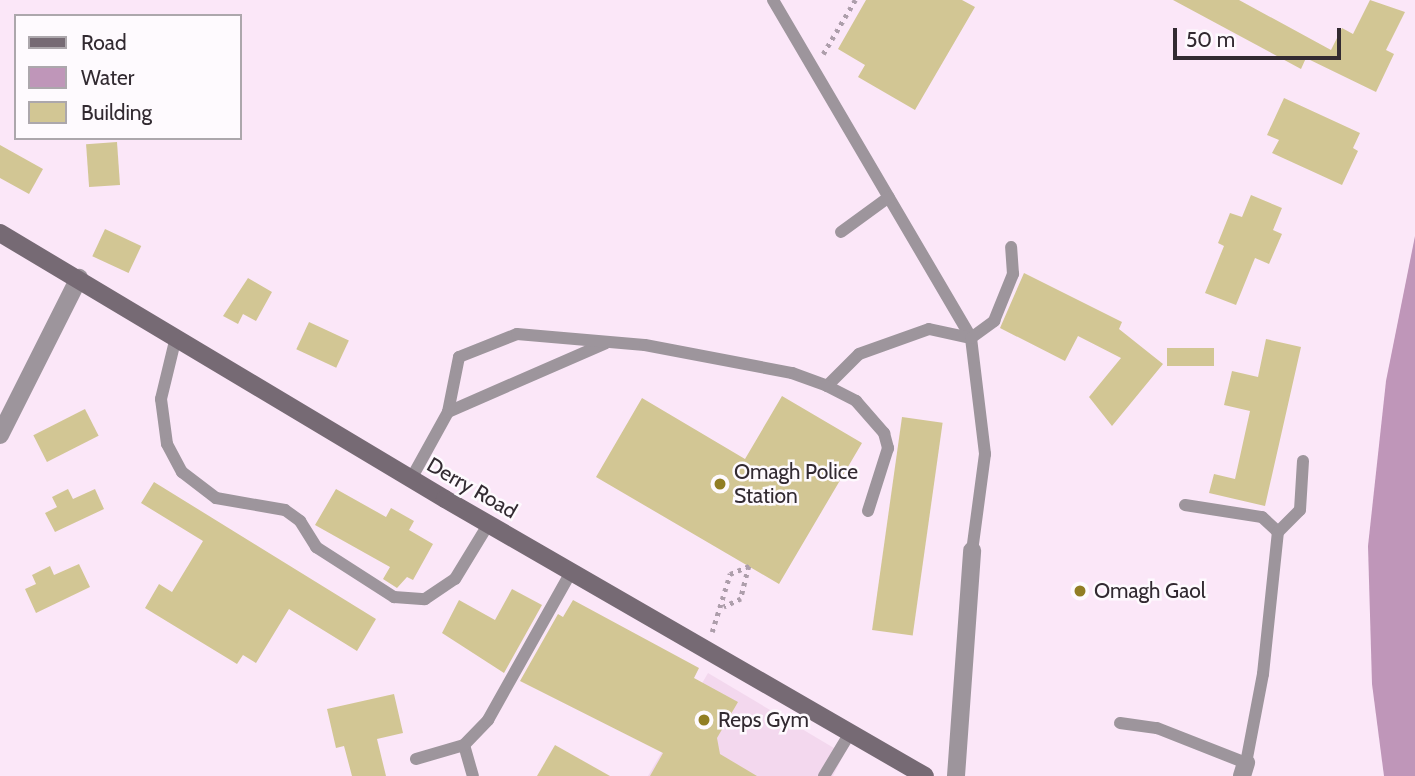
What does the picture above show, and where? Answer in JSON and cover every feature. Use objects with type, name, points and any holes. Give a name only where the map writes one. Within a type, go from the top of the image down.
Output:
[{"type":"main road","name":"Derry Road","points":[[0,233],[488,525],[925,776]]},
{"type":"street","points":[[0,435],[79,278]]},
{"type":"street","points":[[956,776],[972,551]]},
{"type":"lane","points":[[773,0],[971,338],[985,454],[972,551]]},
{"type":"lane","points":[[841,232],[889,197]]},
{"type":"lane","points":[[827,386],[859,354],[929,328],[971,338],[994,321],[1013,274],[1011,247]]},
{"type":"lane","points":[[411,479],[448,412],[452,373],[459,357],[474,346],[517,334],[606,343],[792,373],[827,386],[856,401],[884,433],[886,455],[868,511]]},
{"type":"lane","points":[[176,337],[161,399],[167,444],[182,472],[216,498],[285,510],[300,521],[316,547],[394,597],[425,599],[455,579],[488,525]]},
{"type":"lane","points":[[569,339],[579,355]]},
{"type":"lane","points":[[448,412],[606,343]]},
{"type":"lane","points":[[1120,723],[1157,728],[1244,769],[1264,674],[1278,532],[1300,510],[1303,461]]},
{"type":"lane","points":[[1185,505],[1262,517],[1278,532]]},
{"type":"lane","points":[[416,759],[464,745],[488,720],[571,572]]},
{"type":"lane","points":[[824,776],[850,733]]},
{"type":"lane","points":[[464,745],[474,776]]},
{"type":"path","points":[[815,68],[855,0]]},
{"type":"path","points":[[704,649],[723,607],[730,574],[749,566],[741,599],[723,607]]},
{"type":"shaded area","points":[[708,673],[844,754],[833,776],[648,776]]},
{"type":"water","points":[[1415,236],[1415,776],[1384,776],[1372,684],[1368,546],[1386,381]]},
{"type":"building","points":[[866,0],[962,0],[975,7],[915,110],[858,77],[865,65],[838,49]]},
{"type":"building","points":[[1173,0],[1239,0],[1331,50],[1342,28],[1353,34],[1370,0],[1405,12],[1386,50],[1394,54],[1376,92],[1306,58],[1301,69]]},
{"type":"building","points":[[1284,98],[1360,133],[1353,148],[1358,151],[1342,185],[1272,153],[1279,140],[1267,135]]},
{"type":"building","points":[[117,142],[120,185],[89,187],[86,144]]},
{"type":"building","points":[[0,145],[43,169],[29,194],[0,178]]},
{"type":"building","points":[[1251,195],[1282,208],[1273,230],[1282,234],[1269,264],[1255,258],[1236,305],[1205,293],[1224,246],[1218,243],[1230,213],[1242,217]]},
{"type":"building","points":[[105,229],[141,246],[129,273],[92,256]]},
{"type":"building","points":[[1024,273],[1122,322],[1119,329],[1163,364],[1112,426],[1089,397],[1121,358],[1078,336],[1065,361],[1000,328]]},
{"type":"building","points":[[248,278],[272,292],[256,321],[243,314],[238,324],[223,316]]},
{"type":"building","points":[[309,322],[349,341],[336,368],[296,349]]},
{"type":"building","points":[[1266,339],[1301,347],[1265,506],[1209,493],[1214,474],[1235,479],[1250,411],[1224,405],[1232,371],[1258,377]]},
{"type":"building","points":[[1167,348],[1214,348],[1214,366],[1167,366]]},
{"type":"building","points":[[782,396],[862,443],[779,584],[596,477],[642,398],[745,459]]},
{"type":"building","points":[[85,409],[99,436],[47,462],[33,435]]},
{"type":"building","points":[[902,417],[943,423],[913,636],[872,630]]},
{"type":"building","points":[[154,482],[376,619],[357,651],[289,609],[256,663],[243,655],[237,664],[145,608],[159,584],[172,592],[203,541],[141,503]]},
{"type":"building","points":[[68,489],[73,499],[95,489],[104,509],[55,532],[45,513],[57,507],[52,497]]},
{"type":"building","points":[[336,489],[386,517],[391,508],[414,521],[409,530],[433,544],[413,580],[407,577],[397,588],[383,579],[390,567],[315,525]]},
{"type":"building","points":[[79,564],[90,587],[36,613],[25,589],[36,584],[32,575],[50,566],[54,575]]},
{"type":"building","points":[[512,589],[542,605],[504,673],[442,633],[459,600],[495,620]]},
{"type":"building","points":[[573,600],[699,668],[694,678],[738,702],[717,738],[720,754],[757,776],[650,776],[663,753],[520,681],[558,614],[563,617]]},
{"type":"building","points":[[394,694],[403,733],[377,739],[386,776],[352,776],[344,746],[336,748],[327,709]]},
{"type":"building","points":[[555,745],[610,776],[537,776]]},
{"type":"place","name":"Omagh Police Station","points":[[720,484]]},
{"type":"place","name":"Omagh Gaol","points":[[1080,591]]},
{"type":"place","name":"Reps Gym","points":[[704,720]]}]
